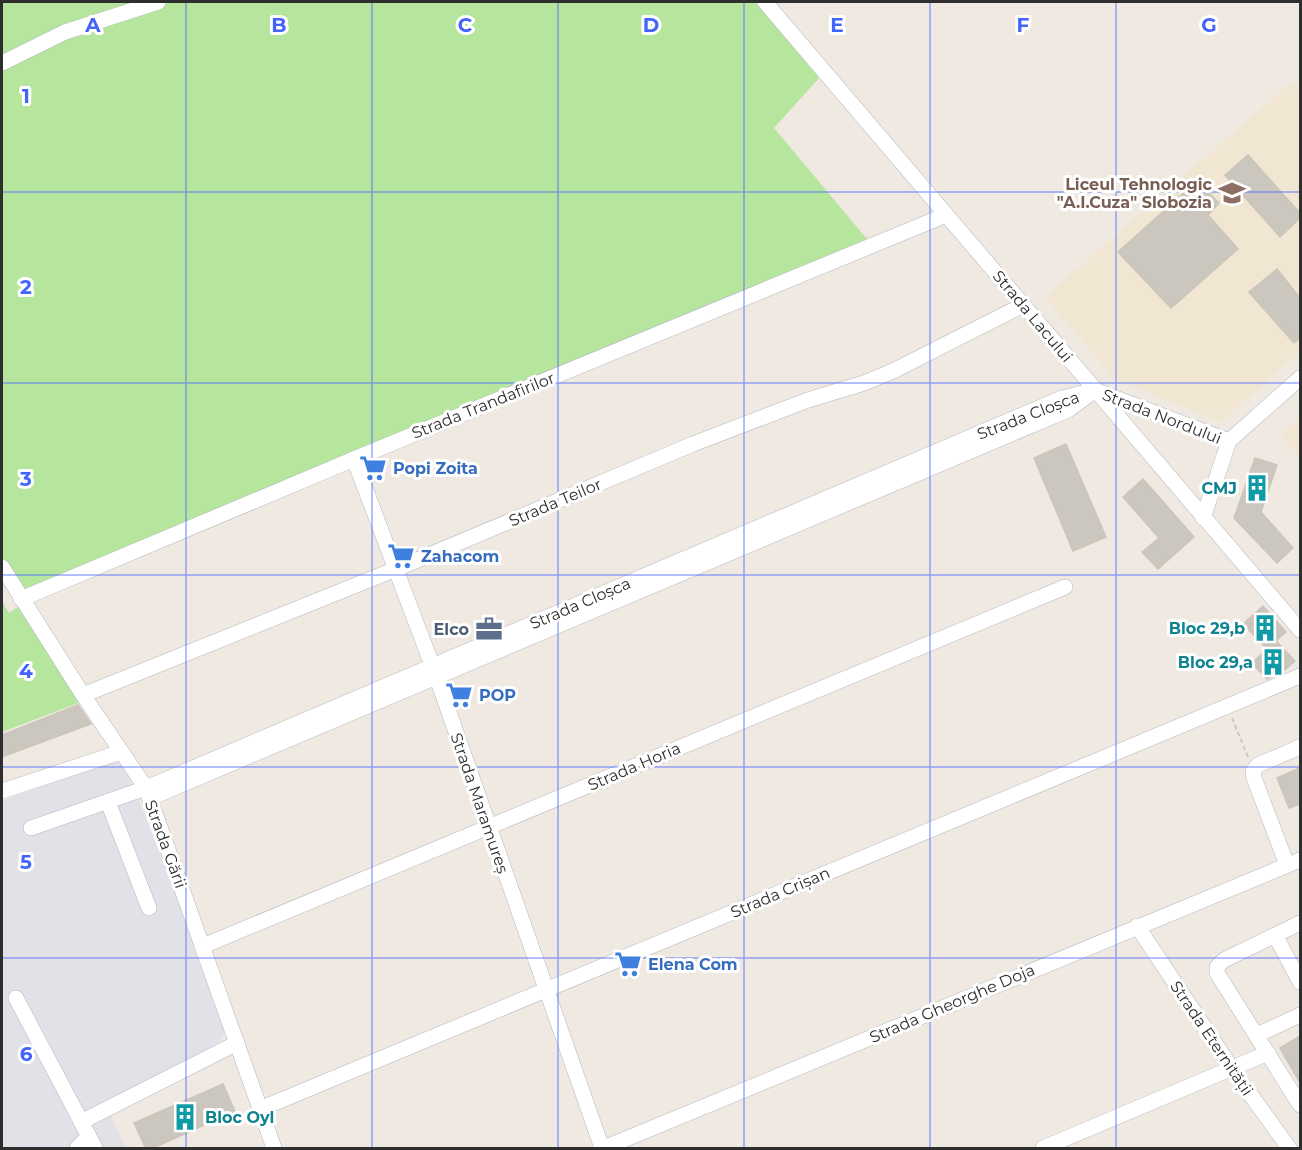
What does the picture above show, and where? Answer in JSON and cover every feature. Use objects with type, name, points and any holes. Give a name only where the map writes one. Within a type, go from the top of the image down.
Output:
[{"type":"street","points":[[2,63],[65,32],[158,2]]},
{"type":"street","name":"Strada Lacului","points":[[765,2],[1300,630]]},
{"type":"street","name":"Strada Trandafirilor","points":[[21,599],[946,215]]},
{"type":"street","name":"Strada Teilor","points":[[83,695],[396,569],[693,444],[808,400],[864,383],[1023,305]]},
{"type":"street","points":[[1203,518],[1229,441],[1300,378]]},
{"type":"street","name":"Strada Nordului","points":[[1095,390],[1229,441]]},
{"type":"street","name":"Strada Cloșca","points":[[31,828],[108,802],[148,793],[434,672],[1051,403],[1095,390]]},
{"type":"street","name":"Strada Maramureș","points":[[354,459],[434,672],[603,1149]]},
{"type":"street","name":"Strada Gării","points":[[2,567],[148,793],[274,1149]]},
{"type":"street","name":"Strada Horia","points":[[203,946],[1065,587]]},
{"type":"street","name":"Strada Crișan","points":[[260,1109],[1300,676]]},
{"type":"street","points":[[1294,862],[1254,778],[1254,771],[1258,765],[1300,747]]},
{"type":"street","points":[[2,791],[121,752]]},
{"type":"street","points":[[108,802],[149,908]]},
{"type":"street","name":"Strada Gheorghe Doja","points":[[603,1149],[1294,862]]},
{"type":"street","points":[[1300,922],[1224,960],[1217,967],[1217,973],[1300,1105]]},
{"type":"street","name":"Strada Eternității","points":[[1137,926],[1232,1069],[1289,1148]]},
{"type":"street","points":[[1275,935],[1300,982]]},
{"type":"street","points":[[16,998],[92,1142],[77,1149]]},
{"type":"street","points":[[1257,1035],[1300,1015]]},
{"type":"street","points":[[81,1122],[237,1044]]},
{"type":"street","points":[[1043,1149],[1268,1053]]},
{"type":"street","points":[[1289,1148],[1300,1141]]},
{"type":"path","points":[[1227,707],[1254,771]]},
{"type":"shaded area","name":"Liceul Tehnologic \"A.I.Cuza\" Slobozia","points":[[1293,81],[1300,89],[1300,351],[1221,422],[1115,379],[1045,297]]},
{"type":"shaded area","points":[[1300,418],[1300,458],[1280,435]]},
{"type":"shaded area","points":[[121,758],[165,862],[200,966],[227,1028],[207,1063],[107,1107],[126,1148],[2,1148],[2,801]]},
{"type":"green space","points":[[2,2],[755,2],[819,78],[774,128],[867,239],[445,416],[26,596],[2,558]]},
{"type":"green space","points":[[2,601],[9,613],[18,607],[81,702],[2,732]]},
{"type":"building","points":[[1248,155],[1300,213],[1300,218],[1280,237],[1225,175]]},
{"type":"building","points":[[1197,181],[1219,203],[1208,215],[1238,249],[1171,308],[1118,252]]},
{"type":"building","points":[[1277,269],[1300,298],[1300,338],[1294,343],[1249,292]]},
{"type":"building","points":[[1066,444],[1106,537],[1073,551],[1034,458]]},
{"type":"building","name":"CMJ","points":[[1255,458],[1277,465],[1261,512],[1293,548],[1277,563],[1234,518]]},
{"type":"building","points":[[1143,479],[1194,537],[1158,569],[1142,552],[1159,538],[1123,497]]},
{"type":"building","points":[[1263,606],[1286,632],[1276,641],[1295,661],[1281,673],[1267,679],[1252,663],[1267,649],[1243,624]]},
{"type":"building","points":[[78,705],[91,724],[2,757],[2,735]]},
{"type":"building","points":[[1300,768],[1300,804],[1289,808],[1277,778]]},
{"type":"building","points":[[1300,1036],[1300,1083],[1280,1048]]},
{"type":"building","name":"Bloc Oyl","points":[[223,1084],[235,1111],[151,1149],[146,1149],[134,1123]]},
{"type":"place","name":"Liceul Tehnologic \"A.I.Cuza\" Slobozia","points":[[1232,193]]},
{"type":"place","name":"Popi Zoita","points":[[373,468]]},
{"type":"place","name":"CMJ","points":[[1257,488]]},
{"type":"place","name":"Zahacom","points":[[401,556]]},
{"type":"place","name":"Bloc 29,b","points":[[1265,628]]},
{"type":"place","name":"Elco","points":[[489,629]]},
{"type":"place","name":"Bloc 29,a","points":[[1273,662]]},
{"type":"place","name":"POP","points":[[459,695]]},
{"type":"place","name":"Elena Com","points":[[628,964]]},
{"type":"place","name":"Bloc Oyl","points":[[185,1117]]}]
